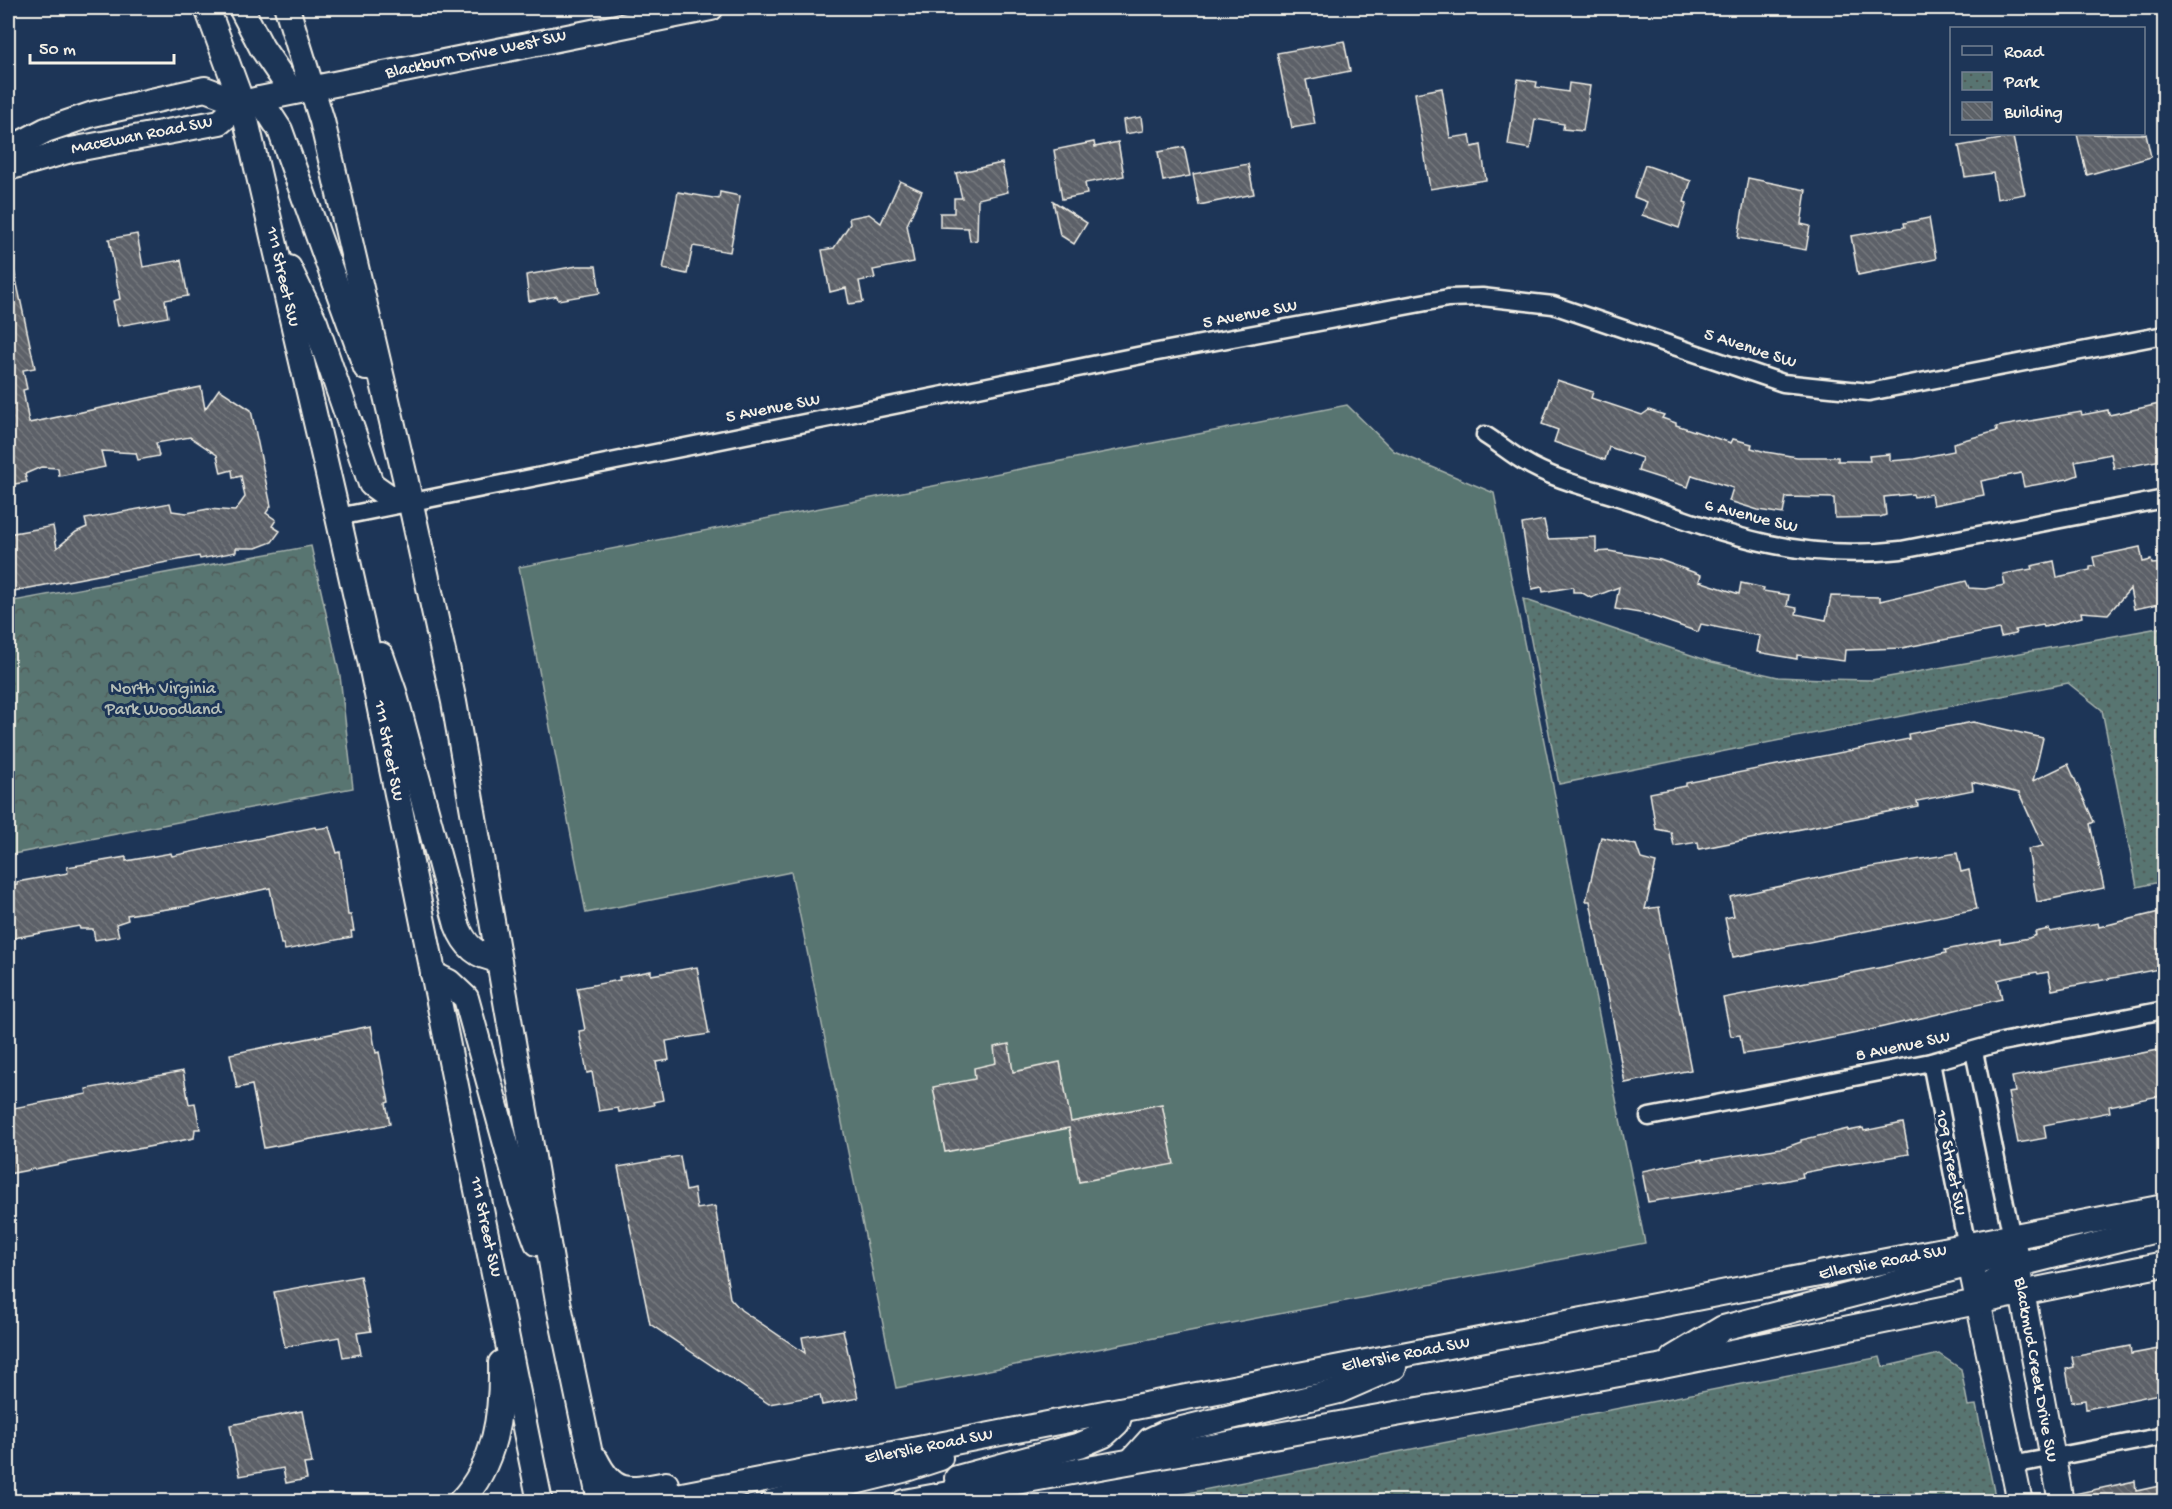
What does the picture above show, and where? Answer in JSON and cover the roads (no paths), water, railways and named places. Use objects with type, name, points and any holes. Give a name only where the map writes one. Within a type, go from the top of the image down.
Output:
[{"type":"main road","name":"111 Street SW","points":[[207,8],[251,101],[275,246],[360,616],[540,1502]]},
{"type":"main road","points":[[241,8],[262,48],[302,90]]},
{"type":"main road","points":[[287,8],[302,90],[395,433],[453,702],[558,1301],[600,1502]]},
{"type":"main road","name":"Blackburn Drive West SW","points":[[251,101],[711,8]]},
{"type":"main road","name":"MacEwan Road SW","points":[[8,150],[46,130],[93,114],[205,89],[251,101]]},
{"type":"main road","name":"MacEwan Road SW","points":[[8,168],[72,150],[220,122],[251,101]]},
{"type":"main road","points":[[251,101],[280,130],[366,367],[395,433]]},
{"type":"main road","points":[[275,246],[297,281],[315,322],[371,484],[387,496],[411,502]]},
{"type":"main road","points":[[360,616],[373,636],[391,681],[460,933],[480,955],[497,958]]},
{"type":"main road","points":[[433,974],[449,982],[466,998],[522,1202],[558,1301]]},
{"type":"main road","points":[[1658,1367],[1723,1328],[1969,1256],[1997,1254],[2012,1238],[2164,1207]]},
{"type":"main road","points":[[1980,1302],[1988,1285],[2016,1265],[2164,1228]]},
{"type":"main road","name":"Blackmud Creek Drive SW","points":[[2012,1238],[2020,1294],[2061,1502]]},
{"type":"main road","points":[[1969,1256],[2020,1502]]},
{"type":"main road","name":"Ellerslie Road SW","points":[[646,1502],[1438,1349],[1969,1256]]},
{"type":"main road","points":[[906,1501],[1658,1367],[2164,1264]]},
{"type":"main road","points":[[460,1502],[484,1469],[495,1438],[502,1400],[500,1298]]},
{"type":"main road","points":[[1132,1460],[1150,1440],[1165,1433],[1340,1391],[1438,1349]]},
{"type":"main road","points":[[906,1501],[949,1480],[1080,1445],[1104,1435],[1117,1423],[1121,1411]]},
{"type":"main road","points":[[589,1446],[606,1479],[634,1490],[969,1431],[1030,1428]]},
{"type":"main road","points":[[773,1502],[903,1470],[1030,1428]]},
{"type":"street","name":"5 Avenue SW","points":[[338,517],[1152,353],[1448,298],[1511,298],[1553,305],[1783,383],[1869,392],[2164,334]]},
{"type":"street","name":"6 Avenue SW","points":[[1485,435],[1537,469],[1716,531],[1779,548],[1810,552],[1871,553],[1901,550],[2164,499]]},
{"type":"street","name":"8 Avenue SW","points":[[1649,1117],[1931,1062],[2002,1042],[2164,1010]]},
{"type":"street","points":[[1974,1051],[2012,1238]]},
{"type":"street","name":"109 Street SW","points":[[1931,1062],[1969,1256]]},
{"type":"street","points":[[2012,1466],[2164,1436]]},
{"type":"park label","name":"North Virginia Park Woodland","points":[[163,699]]}]
